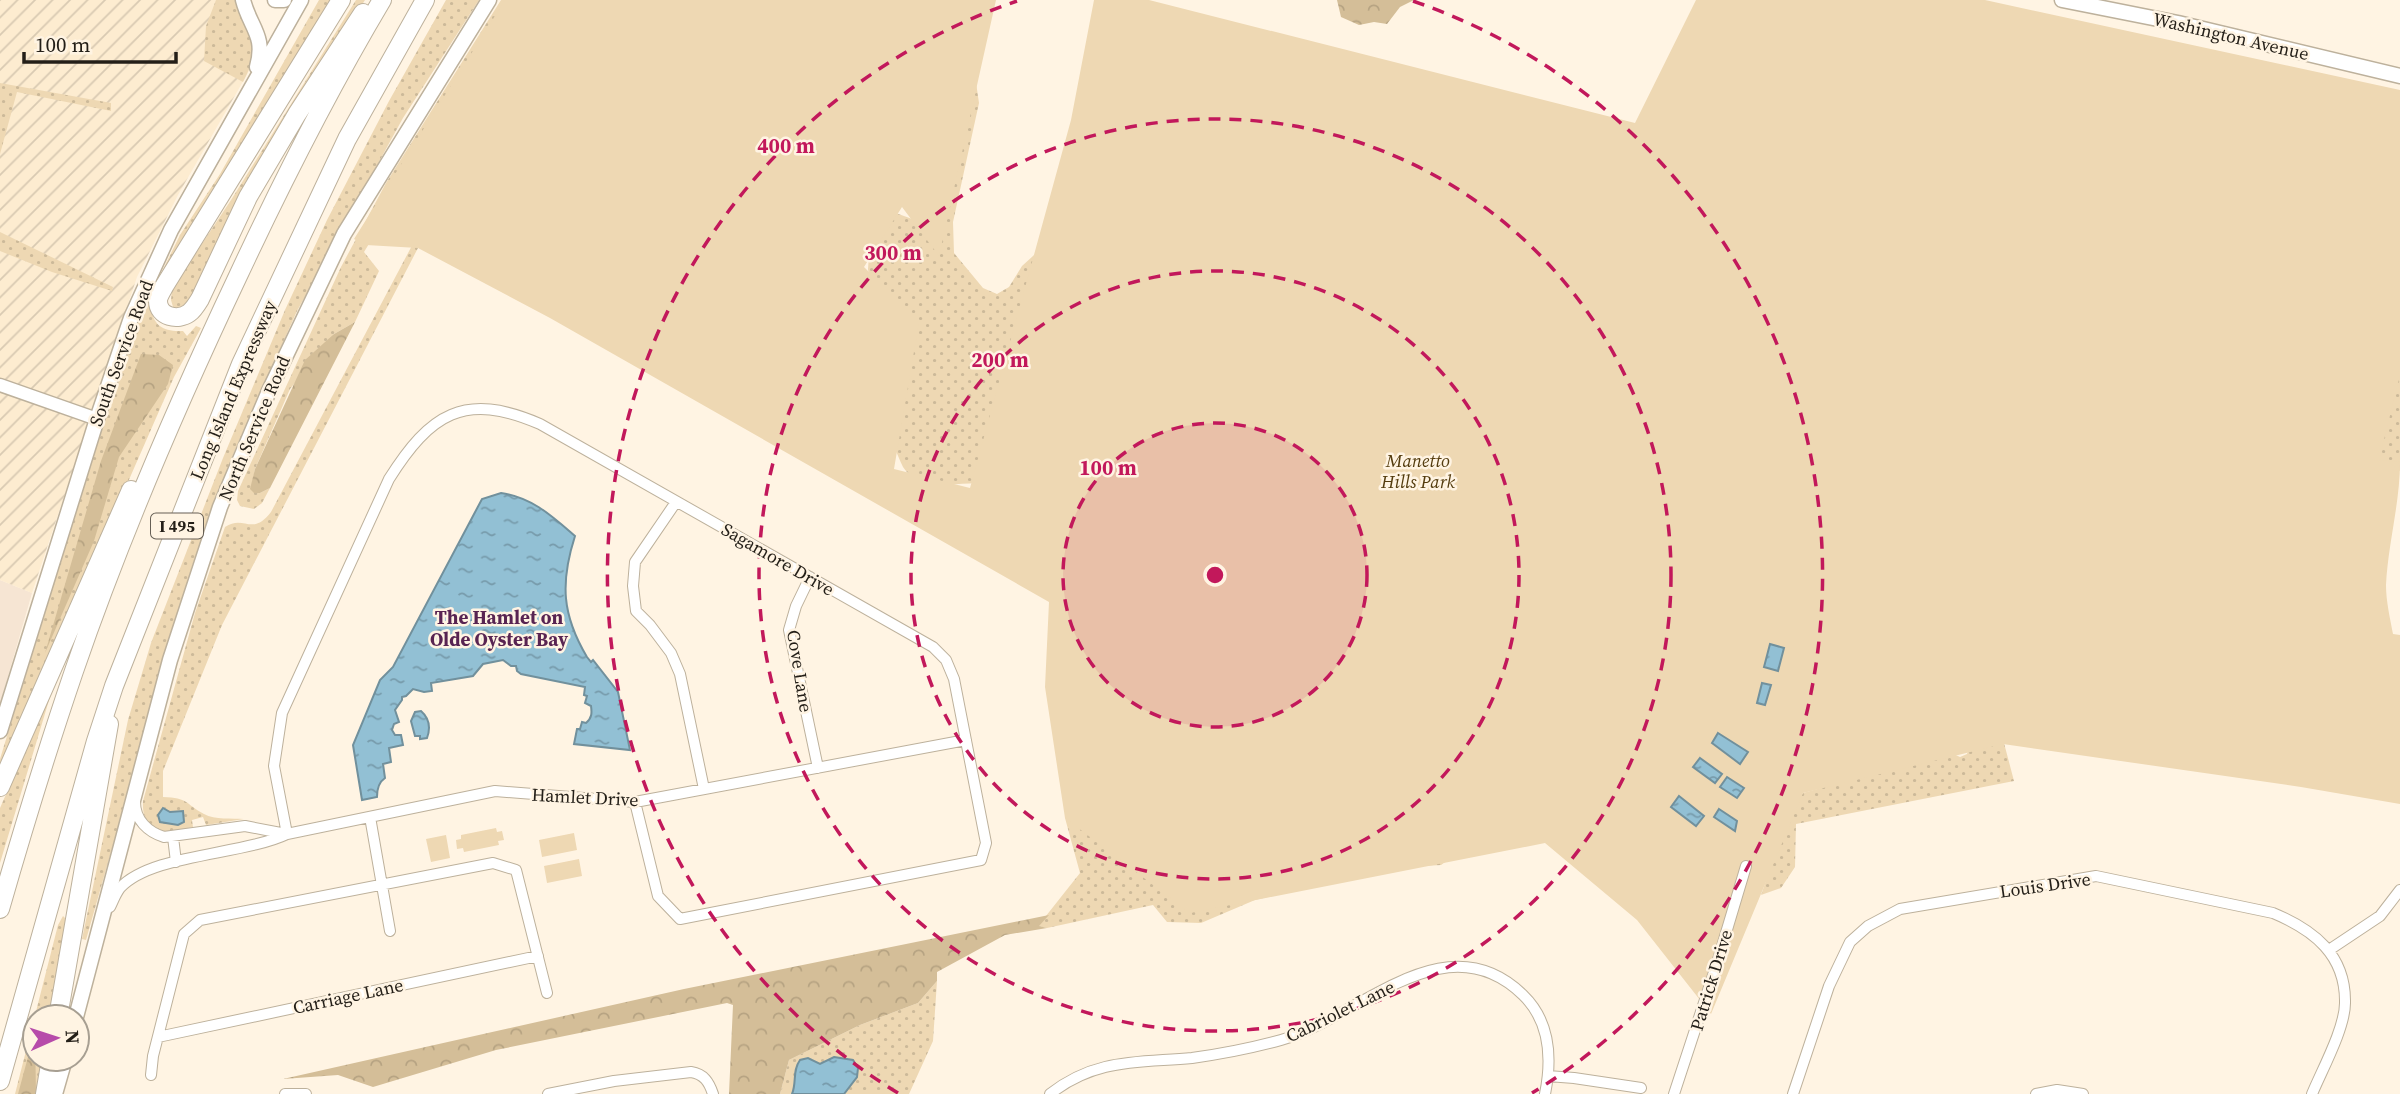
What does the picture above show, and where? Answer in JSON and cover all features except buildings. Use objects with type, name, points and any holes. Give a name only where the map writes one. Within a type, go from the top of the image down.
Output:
[{"type":"highway","points":[[341,0],[165,285],[158,300],[161,310],[170,317],[180,318],[190,313],[200,299],[255,186],[372,0]]},
{"type":"highway","name":"I 495","points":[[0,909],[33,793],[74,670],[119,549],[207,341],[313,123],[382,0]]},
{"type":"highway","name":"Long Island Expressway","points":[[0,1081],[78,796],[114,686],[241,364],[347,139],[425,0]]},
{"type":"highway","points":[[0,787],[131,490],[207,341]]},
{"type":"highway","points":[[60,1003],[107,741],[114,686]]},
{"type":"highway","points":[[45,1094],[49,1073]]},
{"type":"main road","points":[[243,0],[261,48],[250,89]]},
{"type":"main road","points":[[275,0],[284,0]]},
{"type":"main road","name":"South Service Road","points":[[0,731],[131,318],[153,266],[186,202],[301,0]]},
{"type":"main road","name":"North Service Road","points":[[80,1003],[170,660],[220,508],[269,391],[344,234],[489,0]]},
{"type":"main road","name":"Washington Avenue","points":[[2062,0],[2191,26],[2400,76]]},
{"type":"main road","points":[[55,1094],[61,1073]]},
{"type":"street","points":[[0,385],[97,419]]},
{"type":"street","name":"Sagamore Drive","points":[[287,834],[274,766],[282,713],[389,479],[408,449],[430,426],[456,414],[481,408],[514,413],[540,424],[933,647],[946,660],[954,679],[986,843],[981,859],[680,919],[658,896],[635,802]]},
{"type":"street","points":[[676,502],[635,562],[633,586],[636,611],[671,653],[680,674],[704,789]]},
{"type":"street","name":"Cove Lane","points":[[810,578],[796,606],[789,630],[818,768]]},
{"type":"street","name":"Hamlet Drive","points":[[99,927],[120,889],[135,877],[176,862],[269,843],[287,834],[495,792],[635,802],[966,740]]},
{"type":"street","points":[[135,787],[135,808],[142,823],[151,833],[173,837],[176,862]]},
{"type":"street","points":[[370,817],[390,931]]},
{"type":"street","name":"Hamlet Drive","points":[[173,837],[245,826],[287,834]]},
{"type":"street","points":[[151,1075],[184,934],[200,920],[493,863],[516,870],[547,993]]},
{"type":"street","name":"Patrick Drive","points":[[1674,1094],[1746,866]]},
{"type":"street","name":"Louis Drive","points":[[1793,1094],[1829,986],[1850,942],[1868,926],[1900,909],[2096,876],[2273,913],[2296,922],[2315,935],[2329,950],[2341,976],[2345,1004],[2338,1034],[2312,1094]]},
{"type":"street","points":[[2329,950],[2381,916],[2400,890]]},
{"type":"street","name":"Carriage Lane","points":[[158,1037],[538,956]]},
{"type":"street","name":"Cabriolet Lane","points":[[1050,1094],[1081,1075],[1106,1066],[1135,1060],[1164,1060],[1222,1053],[1282,1039],[1310,1029],[1417,973],[1441,967],[1468,967],[1492,974],[1515,988],[1532,1003],[1543,1023],[1549,1049],[1545,1094]]},
{"type":"street","points":[[548,1094],[614,1081],[691,1072],[702,1075],[713,1094]]},
{"type":"street","points":[[1548,1076],[1641,1088]]},
{"type":"street","points":[[2036,1094],[2057,1090],[2083,1094]]},
{"type":"street","points":[[285,1094],[306,1094]]},
{"type":"shaded area","points":[[0,0],[236,0],[238,9],[253,31],[253,64],[178,195],[137,277],[32,593],[0,580]]},
{"type":"shaded area","points":[[0,580],[32,593],[0,704]]},
{"type":"green space","points":[[216,0],[236,0],[252,29],[254,50],[243,82],[204,61],[206,26]]},
{"type":"green space","points":[[319,0],[337,0],[151,305],[154,318],[165,329],[183,331],[187,336],[196,326],[201,328],[174,377],[0,774],[0,759],[134,328],[180,235],[220,174]]},
{"type":"green space","points":[[356,0],[365,0],[279,132],[195,296],[180,310],[173,307],[172,289]]},
{"type":"green space","points":[[446,0],[479,0],[403,118],[297,311],[232,457],[192,566],[86,940],[82,939],[128,720],[151,643],[223,458],[285,310],[327,220]]},
{"type":"green space","points":[[501,0],[518,0],[364,252],[379,271],[355,322],[334,334],[290,389],[255,469],[251,489],[260,493],[270,488],[262,503],[254,509],[240,506],[237,500],[238,491],[341,267],[386,183]]},
{"type":"green space","name":"Manetto Hills Park","points":[[505,0],[996,0],[939,256],[902,207],[864,267],[919,322],[894,469],[970,488],[1071,120],[1094,0],[1149,0],[1635,123],[1696,0],[1985,0],[2400,90],[2400,375],[2379,460],[2400,462],[2386,585],[2393,634],[2400,635],[2400,804],[2003,744],[1803,793],[1711,1014],[1637,920],[1545,843],[1190,913],[1065,818],[1045,687],[1049,602],[550,318],[418,248],[366,245],[354,239]]},
{"type":"green space","points":[[1337,0],[1414,0],[1400,7],[1387,24],[1374,22],[1359,25],[1341,17]]},
{"type":"green space","points":[[972,55],[979,103],[953,222],[954,253],[983,288],[997,294],[1009,287],[1022,266],[1044,246],[976,483],[937,484],[910,474],[903,467],[894,447],[868,269],[870,241],[893,212],[915,220]]},
{"type":"green space","points":[[0,83],[111,103],[111,111],[17,92],[0,154]]},
{"type":"green space","points":[[0,232],[113,287],[112,291],[52,272],[0,251]]},
{"type":"green space","points":[[416,238],[418,248],[222,625],[163,771],[163,797],[182,800],[208,816],[244,819],[206,825],[203,817],[192,820],[193,827],[163,833],[147,820],[143,801],[195,613],[225,527],[238,523],[258,523],[271,512]]},
{"type":"green space","points":[[2400,316],[2400,471],[2374,466]]},
{"type":"green space","points":[[355,322],[270,488],[254,493],[250,489],[255,469],[305,360],[334,334]]},
{"type":"green space","points":[[141,354],[159,355],[173,365],[168,384],[119,457],[94,541],[45,653],[101,461]]},
{"type":"green space","points":[[53,687],[0,863],[0,808]]},
{"type":"green space","points":[[1994,705],[2014,781],[1796,824],[1795,867],[1781,888],[1761,895],[1790,812],[1803,793],[1949,752],[1960,757],[1967,754],[1974,733]]},
{"type":"green space","points":[[1065,818],[1476,840],[1441,865],[1392,868],[1255,900],[1201,923],[1167,922],[1153,905],[1047,928],[1038,926],[1080,873]]},
{"type":"green space","points":[[496,828],[497,832],[502,831],[504,840],[498,841],[499,845],[464,852],[463,848],[457,849],[456,840],[461,839],[461,835]]},
{"type":"green space","points":[[574,833],[577,850],[542,857],[539,840]]},
{"type":"green space","points":[[446,835],[450,858],[431,862],[426,839]]},
{"type":"green space","points":[[579,859],[582,876],[547,883],[544,866]]},
{"type":"green space","points":[[1049,915],[1039,926],[1047,928],[1005,935],[937,972],[937,981],[918,1003],[860,1025],[789,1060],[780,1094],[729,1094],[733,1005],[727,1003],[496,1050],[373,1087],[338,1075],[283,1079],[684,989]]},
{"type":"green space","points":[[63,916],[67,930],[55,1003],[38,1003],[58,925]]},
{"type":"green space","points":[[937,981],[933,1041],[909,1094],[844,1094],[857,1077],[853,1060],[842,1058],[819,1064],[796,1065],[795,1088],[792,1094],[780,1094],[789,1060],[860,1025],[918,1003]]},
{"type":"green space","points":[[21,1070],[21,1073],[44,1073],[41,1094],[15,1094]]},
{"type":"green space","points":[[24,1073],[36,1073],[36,1094],[18,1094]]},
{"type":"water","points":[[501,493],[532,503],[575,536],[567,569],[568,613],[587,657],[591,662],[593,660],[618,692],[630,750],[574,744],[577,729],[580,729],[582,722],[586,723],[591,715],[591,706],[585,703],[585,687],[521,674],[516,666],[503,660],[483,664],[473,676],[431,683],[432,691],[413,689],[402,697],[395,710],[399,722],[394,724],[392,730],[395,735],[401,735],[403,745],[389,748],[391,762],[383,764],[385,778],[379,786],[377,797],[362,800],[353,745],[380,680],[393,667],[482,499]]},
{"type":"water","points":[[1770,644],[1784,648],[1778,671],[1764,667]]},
{"type":"water","points":[[1762,683],[1771,685],[1765,705],[1757,703]]},
{"type":"water","points":[[421,711],[429,730],[427,738],[420,739],[420,736],[415,736],[411,721],[415,712]]},
{"type":"water","points":[[1718,733],[1748,752],[1740,764],[1712,743]]},
{"type":"water","points":[[1700,758],[1722,774],[1715,783],[1693,767]]},
{"type":"water","points":[[1727,777],[1744,788],[1737,798],[1720,787]]},
{"type":"water","points":[[1679,796],[1704,816],[1696,826],[1671,807]]},
{"type":"water","points":[[163,808],[170,812],[183,811],[184,822],[178,825],[160,822],[158,815]]},
{"type":"water","points":[[1719,809],[1737,821],[1735,831],[1714,817]]},
{"type":"water","points":[[834,1057],[853,1060],[858,1068],[857,1077],[844,1094],[792,1094],[800,1060],[808,1058],[820,1064]]},
{"type":"district","name":"The Hamlet on Olde Oyster Bay","points":[[499,628]]}]
